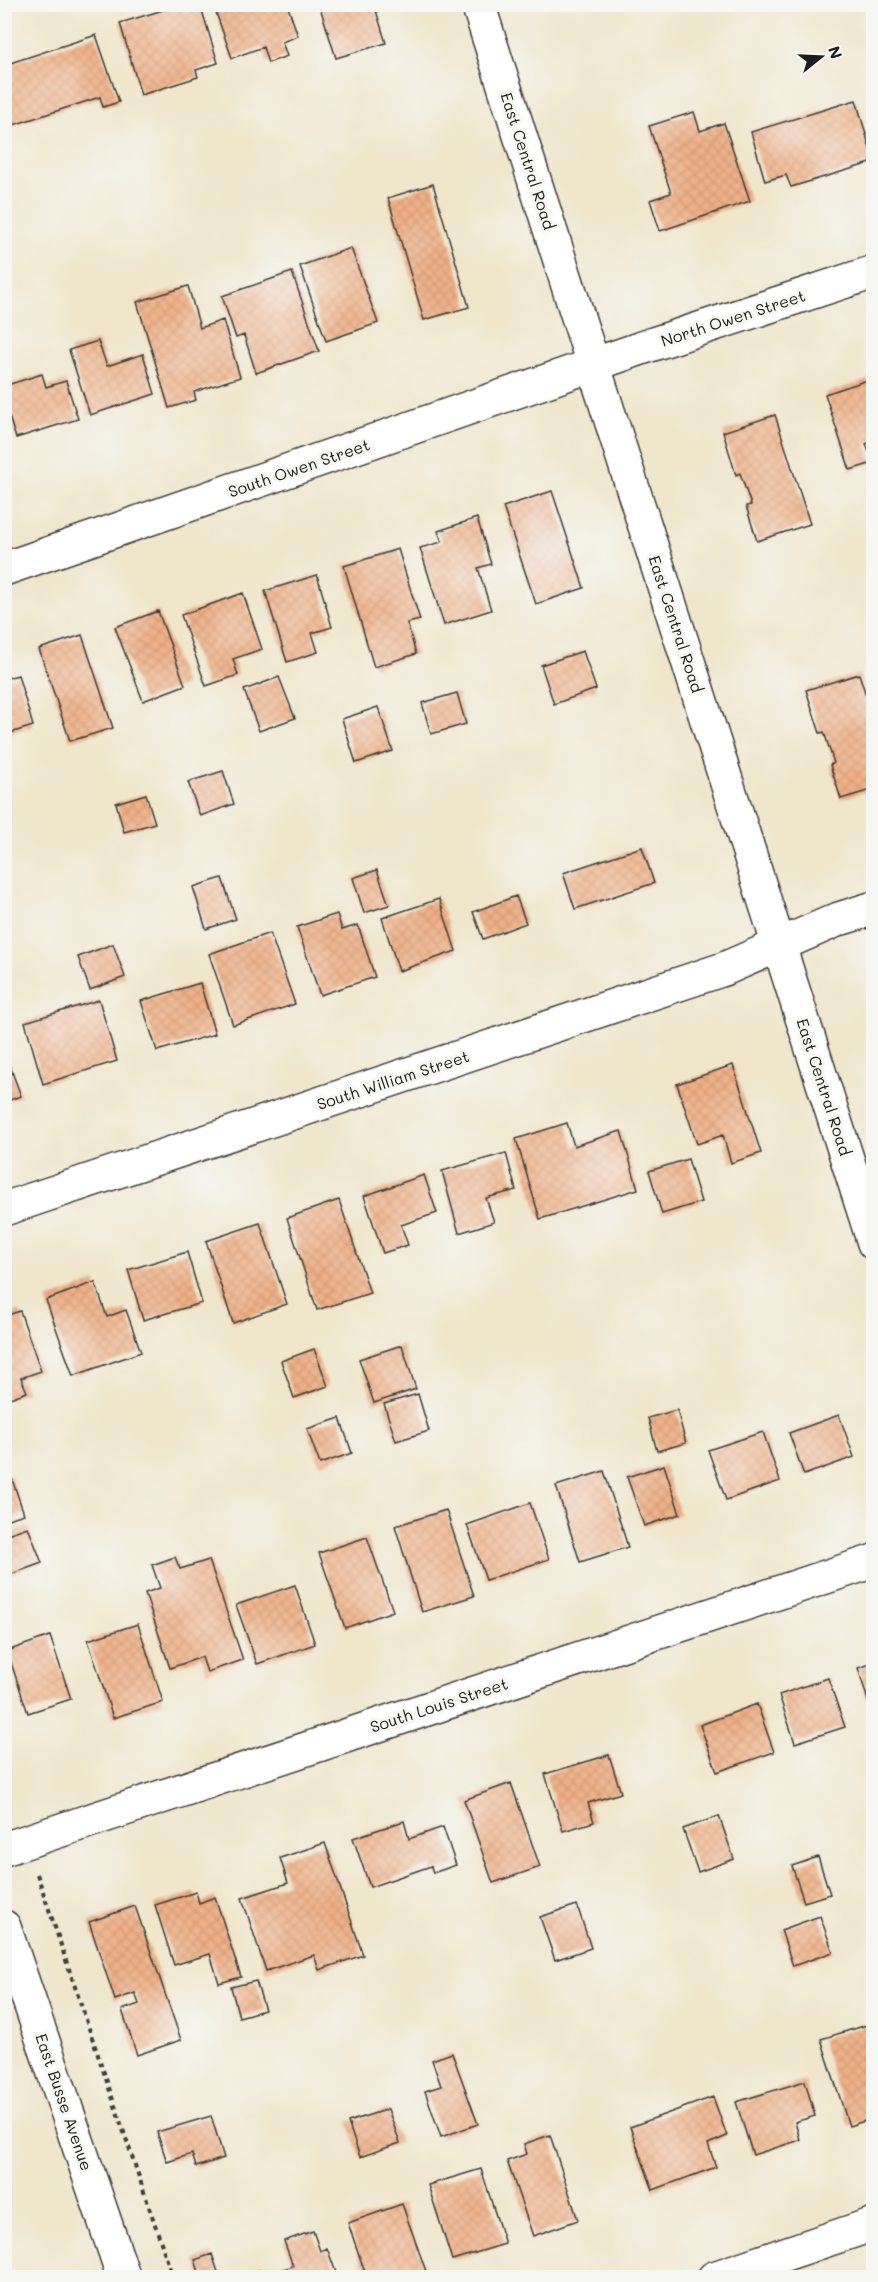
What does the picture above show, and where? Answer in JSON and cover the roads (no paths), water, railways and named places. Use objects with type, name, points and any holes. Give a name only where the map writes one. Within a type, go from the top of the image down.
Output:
[{"type":"street","name":"East Central Road","points":[[478,4],[873,1243]]},
{"type":"street","name":"North Owen Street","points":[[593,367],[656,343],[873,272]]},
{"type":"street","name":"South Owen Street","points":[[4,569],[593,367]]},
{"type":"street","name":"South William Street","points":[[4,1209],[724,969],[838,919],[873,908]]},
{"type":"street","name":"South Louis Street","points":[[4,1849],[873,1561]]},
{"type":"street","name":"East Busse Avenue","points":[[4,1928],[124,2277]]},
{"type":"street","points":[[714,2277],[873,2224]]}]
